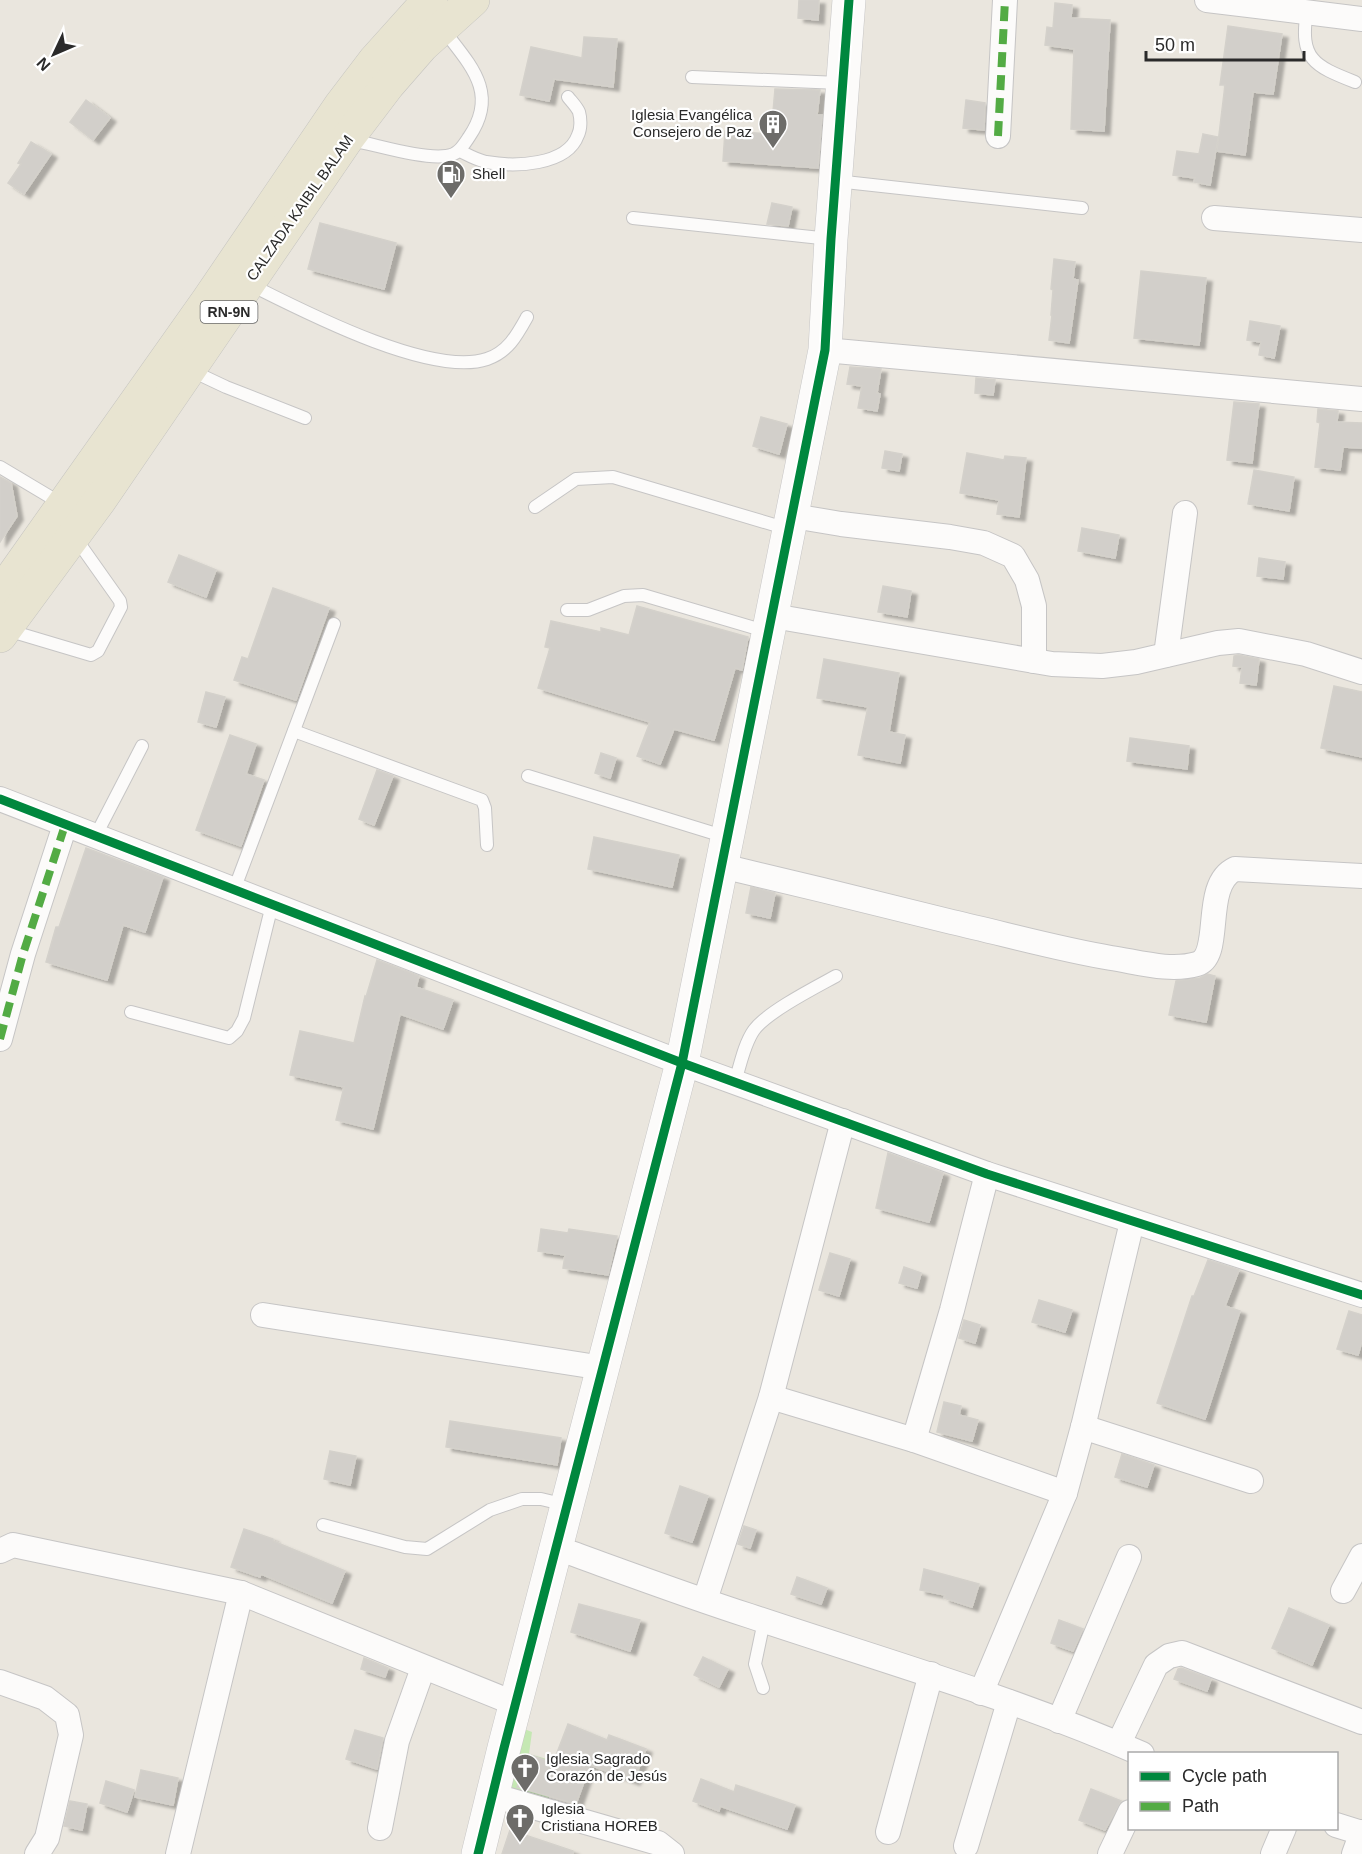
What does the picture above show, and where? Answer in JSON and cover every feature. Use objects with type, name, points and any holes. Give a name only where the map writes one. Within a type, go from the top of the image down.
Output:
[{"type":"main road","name":"CALZADA KAIBIL BALAM","points":[[2,633],[68,520],[214,291],[339,106],[375,60],[420,10],[437,14],[473,0]]},
{"type":"main road","name":"CALZADA KAIBIL BALAM","points":[[0,594],[68,520],[189,369],[347,139],[388,85],[422,46],[437,14]]},
{"type":"street","points":[[478,1854],[682,1063],[771,624],[825,350],[849,0]]},
{"type":"street","points":[[998,136],[1005,0]]},
{"type":"street","points":[[1207,0],[1362,19]]},
{"type":"street","points":[[1214,218],[1362,230]]},
{"type":"street","points":[[825,350],[1362,399]]},
{"type":"street","points":[[1166,655],[1185,513]]},
{"type":"street","points":[[791,522],[841,524],[950,537],[984,543],[1012,556],[1027,580],[1035,606],[1034,661]]},
{"type":"street","points":[[771,624],[1052,664],[1102,666],[1136,662],[1218,643],[1239,641],[1306,654],[1362,672]]},
{"type":"street","points":[[0,799],[682,1063],[987,1174],[1362,1294]]},
{"type":"street","points":[[0,1039],[23,954],[65,825]]},
{"type":"street","points":[[725,851],[1074,951],[1174,967],[1199,964],[1208,955],[1215,919],[1216,898],[1222,879],[1228,872],[1235,869],[1362,876]]},
{"type":"street","points":[[705,1600],[771,1397],[843,1120]]},
{"type":"street","points":[[914,1440],[952,1310],[987,1174]]},
{"type":"street","points":[[981,1693],[1065,1493],[1132,1222]]},
{"type":"street","points":[[263,1315],[603,1368]]},
{"type":"street","points":[[771,1397],[914,1440],[1065,1493]]},
{"type":"street","points":[[1083,1427],[1251,1481]]},
{"type":"street","points":[[0,1551],[13,1545],[241,1593],[516,1704]]},
{"type":"street","points":[[557,1548],[764,1621],[931,1674],[1138,1752]]},
{"type":"street","points":[[1343,1591],[1362,1556]]},
{"type":"street","points":[[1059,1721],[1129,1557]]},
{"type":"street","points":[[178,1854],[241,1593]]},
{"type":"street","points":[[1119,1743],[1156,1665],[1169,1656],[1182,1653],[1362,1722]]},
{"type":"street","points":[[380,1828],[397,1741],[423,1668]]},
{"type":"street","points":[[888,1832],[931,1674]]},
{"type":"street","points":[[0,1682],[45,1698],[67,1715],[71,1735],[48,1838],[37,1854]]},
{"type":"street","points":[[966,1846],[1009,1702]]},
{"type":"street","points":[[492,1795],[658,1842],[672,1854]]},
{"type":"street","points":[[1110,1854],[1128,1816]]},
{"type":"street","points":[[1338,1826],[1362,1833],[1354,1854]]},
{"type":"street","points":[[1273,1854],[1283,1830]]},
{"type":"lane","points":[[1307,11],[1305,45],[1312,60],[1330,72],[1355,82]]},
{"type":"lane","points":[[347,139],[426,156],[448,156],[460,151],[474,131],[483,104],[476,74],[437,14]]},
{"type":"lane","points":[[692,78],[842,83]]},
{"type":"lane","points":[[460,151],[484,162],[509,165],[538,162],[560,155],[574,145],[580,129],[579,113],[568,97]]},
{"type":"lane","points":[[835,181],[1082,208]]},
{"type":"lane","points":[[633,218],[831,239]]},
{"type":"lane","points":[[248,283],[351,333],[419,355],[458,362],[487,359],[512,344],[527,317]]},
{"type":"lane","points":[[189,369],[226,387],[305,418]]},
{"type":"lane","points":[[0,467],[68,520],[120,600],[121,607],[98,651],[91,655],[2,633]]},
{"type":"lane","points":[[535,507],[576,479],[613,477],[791,522]]},
{"type":"lane","points":[[567,610],[588,610],[624,596],[643,595],[771,624]]},
{"type":"lane","points":[[234,890],[334,624]]},
{"type":"lane","points":[[294,731],[482,800],[485,808],[487,845]]},
{"type":"lane","points":[[95,837],[142,746]]},
{"type":"lane","points":[[528,776],[725,851]]},
{"type":"lane","points":[[131,1012],[229,1038],[237,1031],[244,1018],[272,905]]},
{"type":"lane","points":[[735,1082],[742,1057],[754,1030],[796,998],[836,976]]},
{"type":"lane","points":[[323,1525],[405,1547],[428,1549],[490,1510],[522,1499],[541,1499],[567,1505]]},
{"type":"lane","points":[[763,1688],[755,1664],[764,1621]]},
{"type":"green space","points":[[519,1727],[532,1732],[529,1754],[561,1763],[545,1808],[502,1796]]},
{"type":"building","points":[[799,0],[819,0],[818,20],[798,18]]},
{"type":"building","points":[[1055,3],[1072,5],[1071,18],[1110,20],[1104,131],[1071,129],[1074,49],[1045,45],[1047,27],[1053,28]]},
{"type":"building","points":[[1228,26],[1282,34],[1273,94],[1253,92],[1245,155],[1217,151],[1225,85],[1220,85]]},
{"type":"building","points":[[584,37],[617,39],[613,87],[554,79],[549,101],[520,95],[531,47],[582,58]]},
{"type":"building","points":[[775,89],[820,90],[817,115],[822,115],[818,168],[723,161],[725,131],[771,134]]},
{"type":"building","points":[[86,100],[110,118],[93,140],[70,122]]},
{"type":"building","points":[[966,100],[985,103],[984,130],[963,128]]},
{"type":"building","points":[[1203,134],[1218,137],[1210,185],[1194,182],[1195,178],[1173,175],[1177,151],[1199,154]]},
{"type":"building","points":[[31,142],[51,154],[24,194],[8,183],[21,164],[18,163]]},
{"type":"building","points":[[772,203],[792,207],[788,226],[767,224]]},
{"type":"building","points":[[320,223],[396,243],[384,289],[308,269]]},
{"type":"building","points":[[1054,259],[1075,262],[1073,279],[1078,280],[1069,343],[1049,340]]},
{"type":"building","points":[[1141,271],[1206,278],[1199,345],[1134,338]]},
{"type":"building","points":[[1250,321],[1280,326],[1274,358],[1259,355],[1261,342],[1247,340]]},
{"type":"building","points":[[850,367],[881,369],[877,411],[858,408],[862,386],[847,384]]},
{"type":"building","points":[[976,378],[995,380],[993,395],[975,393]]},
{"type":"building","points":[[1234,402],[1259,404],[1252,463],[1227,460]]},
{"type":"building","points":[[1318,409],[1338,411],[1337,422],[1362,423],[1362,448],[1343,447],[1340,470],[1315,467],[1320,423],[1317,422]]},
{"type":"building","points":[[761,417],[787,424],[779,454],[753,446]]},
{"type":"building","points":[[885,451],[902,454],[899,471],[882,468]]},
{"type":"building","points":[[967,453],[1004,460],[1005,456],[1026,458],[1019,517],[997,514],[999,500],[960,493]]},
{"type":"building","points":[[1254,470],[1294,477],[1289,511],[1248,504]]},
{"type":"building","points":[[0,477],[11,483],[17,516],[0,542]]},
{"type":"building","points":[[1082,528],[1119,535],[1115,558],[1078,551]]},
{"type":"building","points":[[179,555],[216,570],[206,597],[168,582]]},
{"type":"building","points":[[1259,558],[1285,562],[1283,579],[1257,576]]},
{"type":"building","points":[[883,586],[911,591],[907,617],[878,612]]},
{"type":"building","points":[[273,588],[329,608],[296,700],[234,680],[242,657],[248,659]]},
{"type":"building","points":[[637,606],[748,637],[742,670],[735,668],[714,740],[674,729],[660,764],[637,756],[650,722],[538,688],[550,648],[545,647],[551,621],[601,632],[601,628],[629,635]]},
{"type":"building","points":[[1234,656],[1259,659],[1256,685],[1240,683],[1242,667],[1233,666]]},
{"type":"building","points":[[824,659],[899,673],[889,732],[905,735],[900,763],[858,755],[868,707],[817,698]]},
{"type":"building","points":[[1334,686],[1362,692],[1362,757],[1321,748]]},
{"type":"building","points":[[206,692],[225,697],[216,727],[198,722]]},
{"type":"building","points":[[230,735],[256,744],[246,774],[264,780],[241,846],[196,830]]},
{"type":"building","points":[[1130,738],[1189,746],[1187,769],[1127,761]]},
{"type":"building","points":[[601,753],[616,758],[610,778],[595,773]]},
{"type":"building","points":[[377,770],[393,776],[374,825],[359,819]]},
{"type":"building","points":[[594,837],[679,855],[672,887],[588,869]]},
{"type":"building","points":[[86,848],[163,877],[145,932],[123,925],[107,980],[46,962],[56,927],[59,927]]},
{"type":"building","points":[[751,887],[775,893],[770,918],[746,913]]},
{"type":"building","points":[[377,960],[419,976],[416,987],[453,1000],[443,1029],[400,1014],[373,1129],[336,1120],[344,1087],[290,1075],[300,1031],[354,1043],[365,996]]},
{"type":"building","points":[[1207,974],[1215,976],[1206,1022],[1169,1015],[1176,981],[1200,978]]},
{"type":"building","points":[[888,1153],[943,1173],[929,1222],[876,1208]]},
{"type":"building","points":[[541,1229],[568,1233],[569,1229],[617,1236],[608,1275],[563,1268],[565,1255],[538,1251]]},
{"type":"building","points":[[830,1253],[850,1259],[839,1296],[819,1290]]},
{"type":"building","points":[[1208,1260],[1239,1270],[1225,1306],[1240,1311],[1205,1419],[1157,1403],[1192,1296],[1194,1296]]},
{"type":"building","points":[[904,1267],[921,1273],[917,1288],[899,1283]]},
{"type":"building","points":[[1039,1300],[1072,1310],[1065,1332],[1032,1322]]},
{"type":"building","points":[[1349,1311],[1362,1315],[1362,1341],[1358,1355],[1337,1349]]},
{"type":"building","points":[[964,1320],[980,1325],[975,1343],[959,1338]]},
{"type":"building","points":[[944,1402],[961,1406],[959,1415],[978,1420],[972,1441],[937,1432]]},
{"type":"building","points":[[450,1421],[561,1438],[557,1465],[446,1447]]},
{"type":"building","points":[[330,1451],[356,1456],[350,1485],[324,1479]]},
{"type":"building","points":[[1122,1454],[1154,1465],[1147,1487],[1115,1477]]},
{"type":"building","points":[[680,1486],[708,1496],[692,1542],[665,1533]]},
{"type":"building","points":[[744,1526],[756,1530],[750,1548],[738,1544]]},
{"type":"building","points":[[244,1529],[273,1539],[273,1541],[345,1571],[332,1603],[261,1574],[260,1577],[231,1567]]},
{"type":"building","points":[[924,1569],[979,1584],[972,1607],[944,1598],[945,1595],[920,1590]]},
{"type":"building","points":[[797,1577],[827,1588],[821,1604],[791,1594]]},
{"type":"building","points":[[579,1604],[640,1620],[630,1651],[571,1632]]},
{"type":"building","points":[[1289,1608],[1329,1625],[1312,1665],[1272,1648]]},
{"type":"building","points":[[1059,1620],[1083,1629],[1073,1651],[1051,1643]]},
{"type":"building","points":[[703,1657],[728,1669],[719,1687],[694,1675]]},
{"type":"building","points":[[364,1658],[388,1668],[385,1677],[361,1669]]},
{"type":"building","points":[[1181,1668],[1211,1679],[1207,1691],[1174,1679],[1178,1669]]},
{"type":"building","points":[[568,1724],[607,1740],[609,1735],[646,1749],[634,1781],[590,1765],[576,1804],[517,1787],[528,1754],[553,1763]]},
{"type":"building","points":[[355,1730],[383,1738],[377,1769],[346,1759]]},
{"type":"building","points":[[141,1770],[178,1778],[173,1805],[135,1797]]},
{"type":"building","points":[[701,1779],[734,1792],[736,1785],[795,1805],[787,1829],[720,1806],[719,1811],[693,1801]]},
{"type":"building","points":[[106,1781],[134,1790],[127,1812],[100,1803]]},
{"type":"building","points":[[1091,1789],[1121,1801],[1105,1830],[1079,1820]]},
{"type":"building","points":[[70,1801],[87,1804],[82,1830],[64,1826]]},
{"type":"building","name":"Iglesia Cristiana HOREB","points":[[510,1830],[573,1851],[573,1854],[502,1854]]},
{"type":"marked path","points":[[998,136],[1005,0]]},
{"type":"marked path","points":[[0,1039],[23,954],[65,825]]},
{"type":"cycle path","points":[[478,1854],[682,1063],[825,350],[849,0]]},
{"type":"cycle path","points":[[0,799],[682,1063],[987,1174],[1362,1295]]},
{"type":"place","name":"Iglesia Evangélica Consejero de Paz","points":[[773,150]]},
{"type":"place","name":"Shell","points":[[451,200]]},
{"type":"place","name":"Iglesia Sagrado Corazón de Jesús","points":[[525,1794]]},
{"type":"place","name":"Iglesia Cristiana HOREB","points":[[520,1844]]}]
